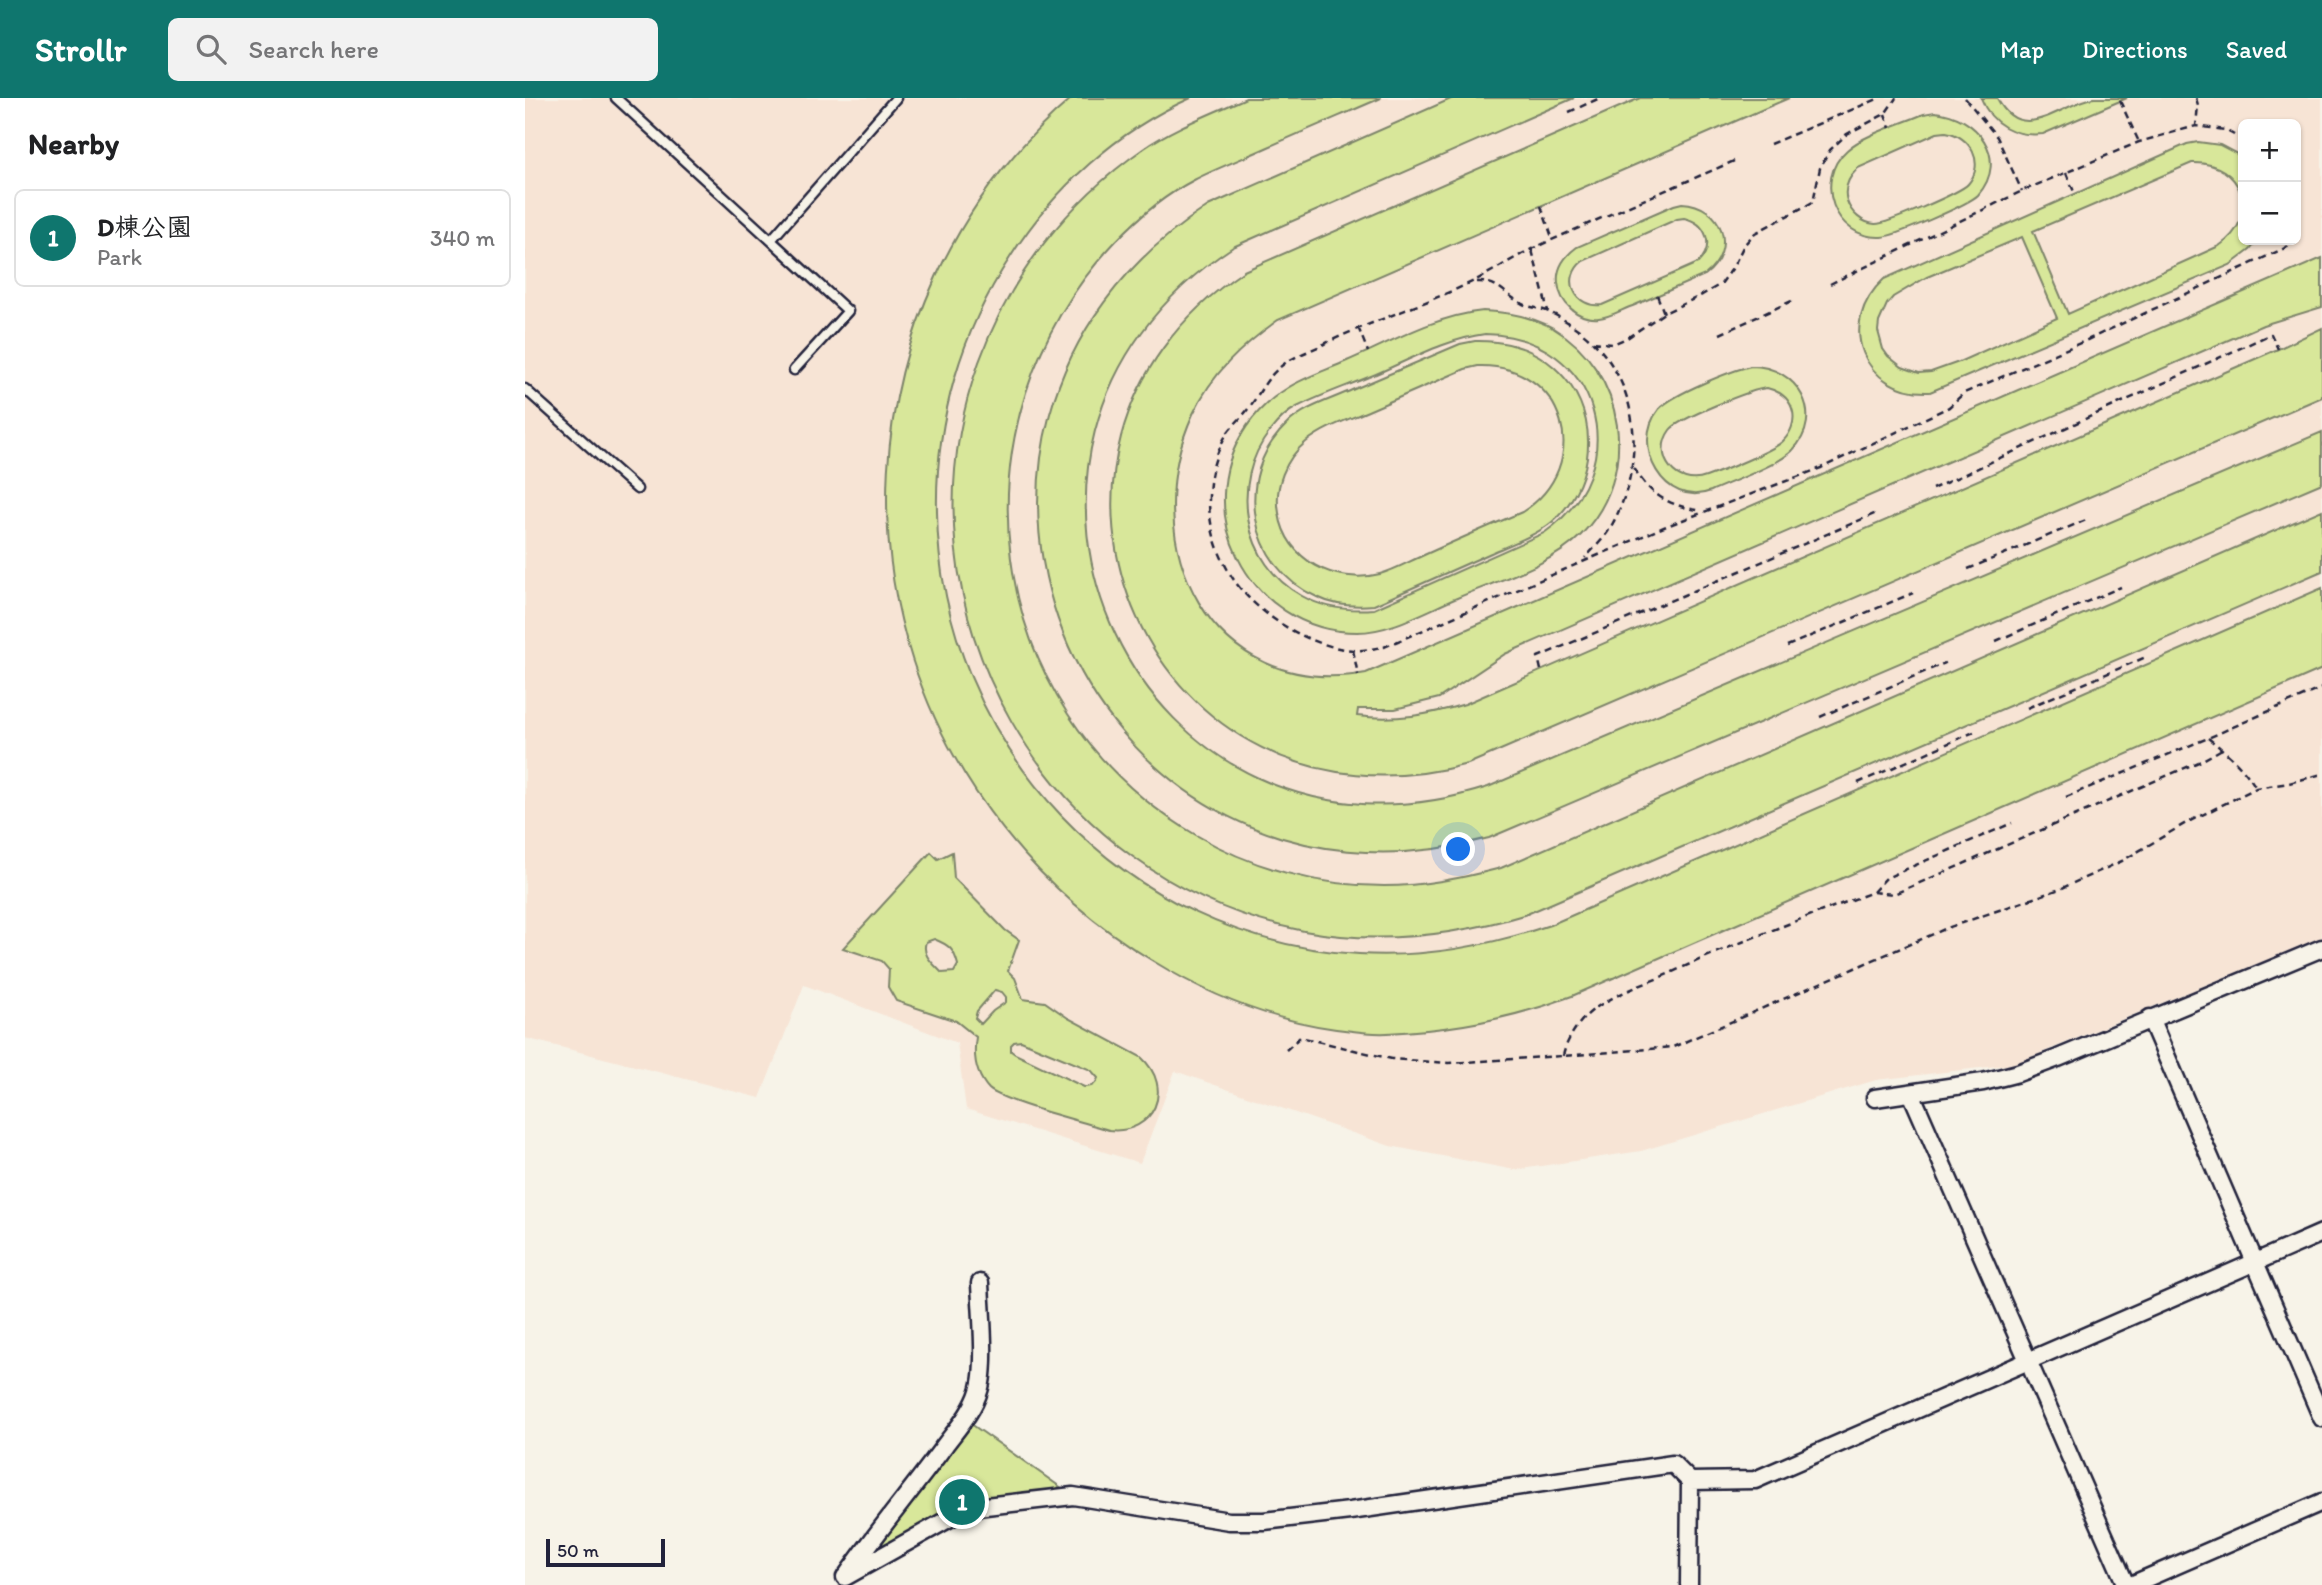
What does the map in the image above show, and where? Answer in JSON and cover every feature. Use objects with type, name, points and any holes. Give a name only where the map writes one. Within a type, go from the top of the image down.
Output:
[{"type":"street","points":[[1875,1098],[1983,1082],[2018,1073],[2322,948]]},
{"type":"street","points":[[2150,1018],[2322,1418]]},
{"type":"street","points":[[1911,1093],[2128,1585],[2322,1502]]},
{"type":"street","points":[[1690,1481],[1755,1480],[2029,1363],[2322,1233]]},
{"type":"street","points":[[842,1581],[964,1419],[979,1390],[982,1365],[980,1283]]},
{"type":"street","points":[[842,1581],[968,1508],[1073,1496],[1229,1521],[1264,1521],[1673,1464],[1690,1481],[1689,1585]]},
{"type":"lane","points":[[616,98],[848,311],[794,370]]},
{"type":"lane","points":[[772,239],[896,98]]},
{"type":"lane","points":[[525,389],[637,489]]},
{"type":"path","points":[[1569,112],[1600,98]]},
{"type":"path","points":[[1770,144],[1880,98]]},
{"type":"path","points":[[1593,342],[1613,344],[1627,338],[1664,313],[1721,284],[1732,270],[1744,245],[1755,233],[1813,202],[1820,168],[1830,150],[1847,134],[1885,114],[1896,98]]},
{"type":"path","points":[[1965,98],[1997,137],[2022,191]]},
{"type":"path","points":[[2196,98],[2196,127]]},
{"type":"path","points":[[2120,101],[2139,142]]},
{"type":"path","points":[[1885,114],[1890,128]]},
{"type":"path","points":[[1830,284],[2022,191],[2139,142],[2196,127],[2225,130],[2238,137]]},
{"type":"path","points":[[1734,161],[1532,249],[1473,282],[1359,327],[1287,362],[1269,376],[1250,407],[1226,435],[1214,460],[1209,486],[1209,513],[1213,535],[1223,560],[1245,592],[1274,620],[1298,635],[1353,650],[1384,647],[1584,560],[1821,468],[1949,407],[1964,393],[2087,340],[2288,245]]},
{"type":"path","points":[[2066,173],[2075,194]]},
{"type":"path","points":[[1541,206],[1553,240]]},
{"type":"path","points":[[1532,249],[1548,311]]},
{"type":"path","points":[[1473,282],[1490,281],[1522,304],[1548,311],[1565,321],[1593,342],[1614,370],[1628,398],[1634,431],[1633,467],[1624,500],[1608,532],[1584,560]]},
{"type":"path","points":[[1657,295],[1664,313]]},
{"type":"path","points":[[1720,334],[1796,299]]},
{"type":"path","points":[[1359,327],[1368,352]]},
{"type":"path","points":[[1931,489],[2271,334],[2278,349]]},
{"type":"path","points":[[1633,467],[1643,483],[1658,497],[1682,507],[1705,511]]},
{"type":"path","points":[[1541,670],[1538,657],[1879,512]]},
{"type":"path","points":[[1968,569],[2086,520]]},
{"type":"path","points":[[1996,641],[2121,587]]},
{"type":"path","points":[[1787,646],[1913,593]]},
{"type":"path","points":[[1353,650],[1358,675]]},
{"type":"path","points":[[2027,708],[2146,657]]},
{"type":"path","points":[[1820,716],[1945,663]]},
{"type":"path","points":[[2066,797],[2322,688]]},
{"type":"path","points":[[1858,783],[1974,732]]},
{"type":"path","points":[[2208,738],[2249,776],[2256,788]]},
{"type":"path","points":[[1563,1056],[1566,1043],[1597,1006],[1732,945],[1873,892],[1894,894],[2201,761],[2222,749]]},
{"type":"path","points":[[1286,1050],[1300,1037],[1392,1059],[1448,1063],[1673,1047],[1947,928],[2060,889],[2122,861],[2186,823],[2256,788],[2322,774]]},
{"type":"path","points":[[1873,892],[1886,878],[2012,823]]},
{"type":"shaded area","points":[[525,98],[2322,98],[2322,937],[2014,1064],[1876,1080],[1641,1151],[1515,1170],[1390,1146],[1175,1071],[1140,1163],[966,1109],[957,1043],[804,985],[760,1098],[525,1038]]},
{"type":"green space","points":[[1072,98],[1191,98],[1164,111],[1113,144],[1068,185],[1028,231],[993,285],[978,315],[955,378],[941,444],[937,512],[946,597],[971,678],[1010,751],[1061,816],[1123,870],[1195,912],[1274,941],[1359,954],[1408,954],[1480,944],[1550,925],[2322,588],[2322,669],[1572,996],[1527,1011],[1458,1026],[1374,1033],[1288,1020],[1219,996],[1153,961],[1071,901],[1003,829],[950,748],[913,660],[891,567],[888,470],[902,373],[936,277],[963,227],[994,180],[1031,137]]},
{"type":"green space","points":[[1246,98],[1381,98],[1194,180],[1162,200],[1124,232],[1062,313],[1026,392],[1009,474],[1011,558],[1031,639],[1068,714],[1123,781],[1196,835],[1217,847],[1286,873],[1359,885],[1399,886],[1428,883],[1501,868],[2322,510],[2322,571],[1527,914],[1444,933],[1389,938],[1304,931],[1213,903],[1132,856],[1064,795],[1011,721],[975,638],[956,549],[957,456],[979,362],[992,330],[1024,271],[1044,243],[1090,193],[1143,149],[1180,127]]},
{"type":"green space","points":[[1453,98],[1574,98],[1233,247],[1142,332],[1095,432],[1087,535],[1115,634],[1174,718],[1258,778],[1365,804],[1488,787],[2322,432],[2322,483],[1489,838],[1348,851],[1228,816],[1133,744],[1069,646],[1039,533],[1050,415],[1104,302],[1208,206]]},
{"type":"green space","points":[[1640,98],[1789,98],[1278,320],[1240,350],[1209,386],[1193,414],[1177,463],[1173,513],[1181,560],[1199,602],[1227,637],[1265,662],[1311,675],[1366,673],[2322,258],[2322,307],[2263,325],[1505,654],[1439,698],[1395,709],[1358,709],[1357,716],[1412,716],[1465,704],[2322,328],[2322,397],[1468,764],[1357,774],[1262,748],[1187,693],[1137,617],[1113,529],[1121,436],[1163,348],[1244,271]]},
{"type":"green space","points":[[1981,98],[1997,98],[2007,112],[2018,119],[2030,121],[2081,101],[2094,98],[2127,98],[2043,134],[2033,134],[2005,127],[1991,115]]},
{"type":"green space","points":[[1935,112],[1950,115],[1975,130],[1990,154],[1991,167],[1987,181],[1972,199],[1889,236],[1865,235],[1851,228],[1834,206],[1830,191],[1831,177],[1837,162],[1847,150],[1863,139]],"holes":[[[1937,133],[1955,135],[1968,145],[1975,159],[1976,168],[1968,184],[1938,200],[1882,223],[1866,222],[1851,210],[1846,187],[1858,168]]]},
{"type":"green space","points":[[2198,142],[2220,145],[2238,154],[2238,188],[2224,171],[2210,165],[2192,163],[2033,231],[2068,314],[2219,246],[2238,224],[2238,245],[2254,245],[2250,250],[2230,265],[1930,392],[1907,390],[1888,382],[1873,369],[1863,353],[1859,335],[1861,316],[1869,297],[1884,279],[2187,144]],"holes":[[[2022,237],[2057,318],[1959,362],[1931,372],[1919,373],[1902,367],[1888,356],[1878,331],[1879,322],[1893,297],[1927,277]]]},
{"type":"green space","points":[[1682,203],[1708,211],[1721,230],[1721,253],[1715,265],[1705,275],[1603,317],[1584,316],[1566,304],[1559,291],[1558,277],[1562,262],[1569,254],[1577,247]],"holes":[[[1677,219],[1692,221],[1706,236],[1706,250],[1698,263],[1602,305],[1585,302],[1574,291],[1573,276],[1583,261]]]},
{"type":"green space","points":[[1501,312],[1545,324],[1578,347],[1597,370],[1610,396],[1617,425],[1618,454],[1612,483],[1600,510],[1569,546],[1539,564],[1383,629],[1357,632],[1318,626],[1285,611],[1258,587],[1238,558],[1226,524],[1224,488],[1233,452],[1253,418],[1272,399],[1300,381],[1413,331],[1465,314]],"holes":[[[1485,334],[1524,340],[1556,357],[1579,381],[1593,410],[1597,442],[1590,475],[1573,506],[1544,533],[1374,609],[1346,609],[1319,604],[1282,582],[1266,564],[1255,543],[1247,498],[1249,474],[1257,452],[1279,421],[1307,402],[1457,340]]]},
{"type":"green space","points":[[1489,341],[1516,346],[1552,365],[1571,386],[1586,420],[1588,439],[1583,476],[1565,508],[1552,522],[1531,536],[1374,605],[1338,604],[1317,597],[1294,583],[1276,564],[1263,543],[1256,518],[1255,493],[1259,468],[1270,445],[1287,424],[1309,408],[1460,344]],"holes":[[[1478,366],[1508,370],[1532,381],[1550,399],[1560,421],[1563,445],[1558,469],[1545,492],[1522,512],[1380,574],[1347,576],[1316,566],[1302,556],[1284,530],[1279,513],[1278,493],[1287,465],[1306,442],[1335,425],[1465,369]]]},
{"type":"green space","points":[[1751,366],[1767,368],[1782,374],[1793,383],[1807,408],[1807,423],[1802,437],[1792,451],[1754,473],[1711,491],[1694,494],[1679,491],[1666,483],[1650,456],[1648,440],[1651,424],[1659,409],[1666,403],[1702,384]],"holes":[[[1767,388],[1780,393],[1792,407],[1793,423],[1786,438],[1778,445],[1706,477],[1685,478],[1670,467],[1665,459],[1665,440],[1676,425],[1700,412]]]},
{"type":"green space","points":[[931,852],[938,859],[952,852],[954,878],[1005,930],[1019,940],[1008,971],[1015,978],[1023,999],[1045,1002],[1068,1018],[1141,1057],[1157,1082],[1155,1107],[1138,1125],[1125,1130],[1109,1130],[1027,1106],[997,1094],[984,1083],[978,1071],[975,1058],[976,1037],[956,1021],[896,1001],[888,987],[889,969],[882,961],[843,948]],"holes":[[[934,939],[953,951],[958,965],[954,972],[942,973],[927,955],[926,942]],[[995,990],[1006,997],[1006,1002],[981,1024],[975,1018],[977,1011]],[[1021,1041],[1091,1070],[1098,1078],[1097,1081],[1084,1087],[1015,1054],[1011,1051],[1014,1042]]]},
{"type":"green space","points":[[964,1419],[1073,1496],[968,1508],[845,1577]]},
{"type":"place","name":"D棟公園","points":[[962,1502]]}]
